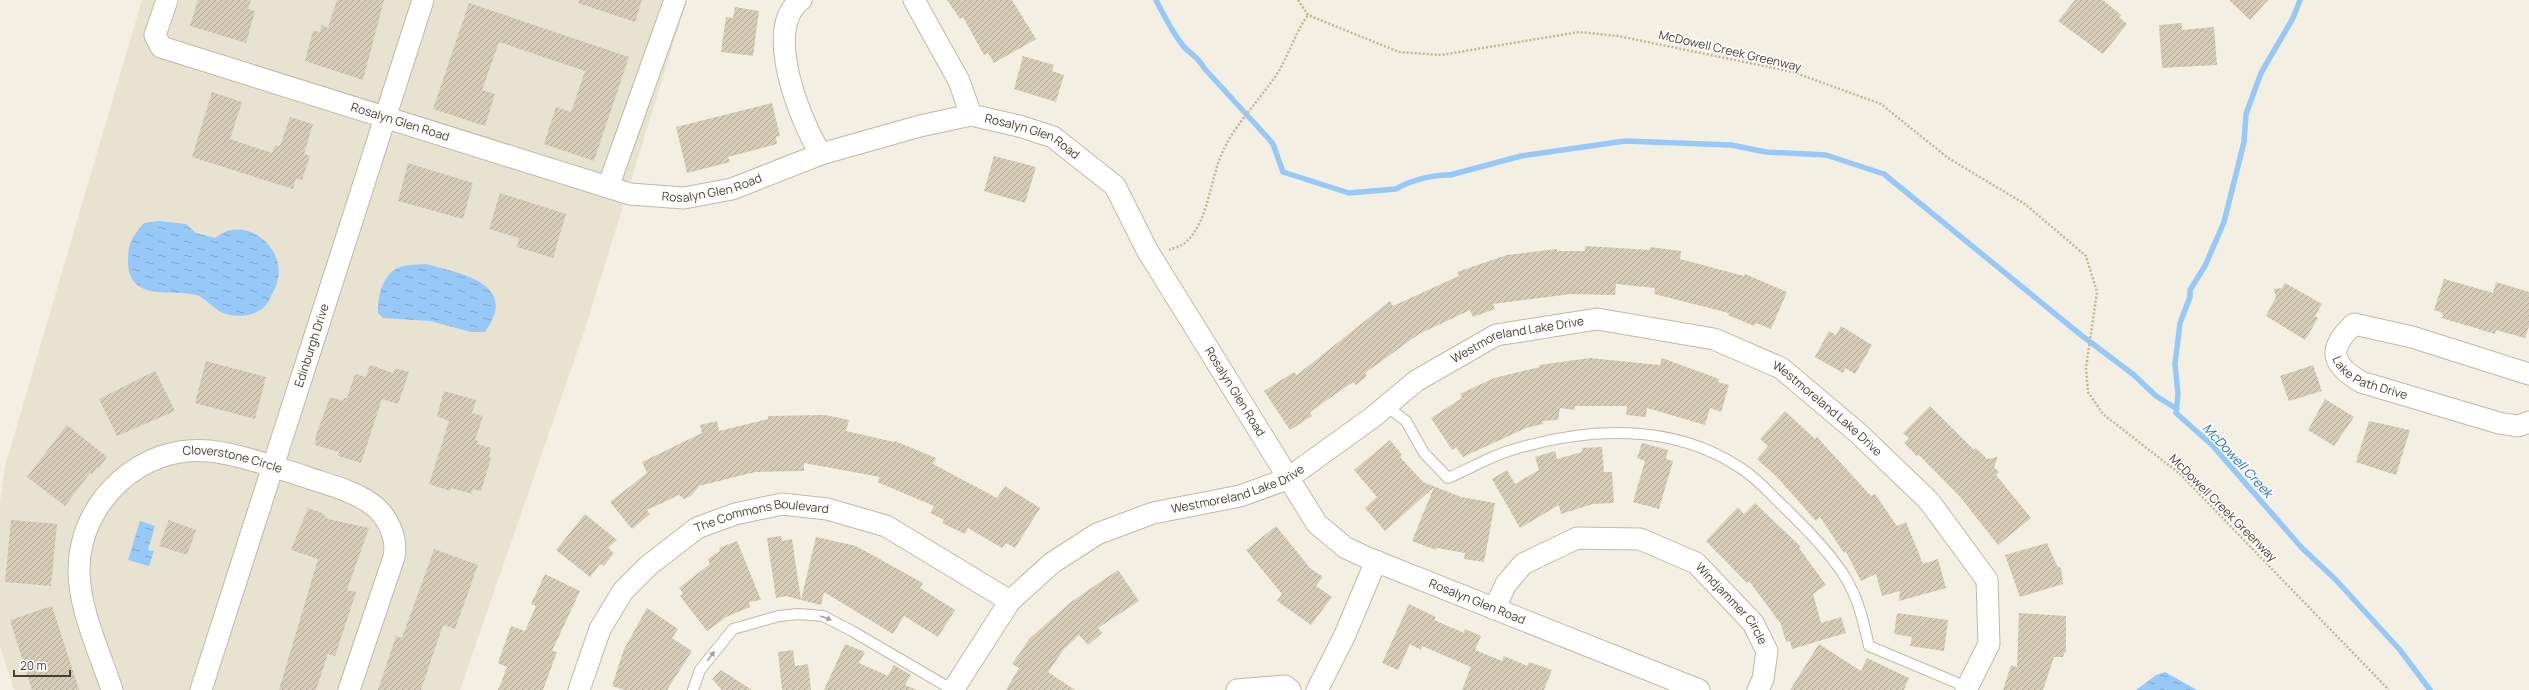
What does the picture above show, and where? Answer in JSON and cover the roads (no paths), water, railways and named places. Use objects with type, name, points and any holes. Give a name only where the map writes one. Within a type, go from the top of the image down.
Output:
[{"type":"street","name":"Rosalyn Glen Road","points":[[167,0],[155,35],[161,47],[630,194],[684,198],[732,189],[821,154],[920,126],[971,115],[1019,126],[1054,137],[1115,186],[1153,259],[1316,524],[1346,548],[1494,609],[1699,690]]},
{"type":"street","name":"Edinburgh Drive","points":[[201,690],[423,0]]},
{"type":"street","points":[[608,187],[675,0]]},
{"type":"street","points":[[801,0],[796,4],[788,18],[785,34],[785,67],[807,132],[821,154]]},
{"type":"street","points":[[914,0],[959,81],[971,115]]},
{"type":"street","name":"Westmoreland Lake Drive","points":[[953,690],[1010,601],[1052,563],[1097,534],[1154,513],[1240,496],[1287,479],[1386,406],[1416,381],[1496,335],[1597,319],[1714,339],[1781,368],[1858,433],[1929,501],[1987,580],[1989,644],[1967,688]]},
{"type":"street","name":"Lake Path Drive","points":[[2529,374],[2412,337],[2354,324],[2340,336],[2336,349],[2337,362],[2345,373],[2361,382],[2499,423],[2518,426],[2529,422]]},
{"type":"street","name":"Cloverstone Circle","points":[[112,690],[80,588],[79,569],[83,540],[99,503],[111,489],[140,465],[174,454],[208,451],[273,467],[332,485],[370,503],[380,513],[394,537],[396,546],[394,558],[349,690]]},
{"type":"street","name":"The Commons Boulevard","points":[[579,690],[600,629],[623,591],[648,566],[697,528],[735,514],[782,504],[827,509],[886,526],[1010,601]]},
{"type":"street","name":"Windjammer Circle","points":[[1494,609],[1506,584],[1523,564],[1576,538],[1640,539],[1696,563],[1753,623],[1767,651],[1763,679],[1758,690]]},
{"type":"street","points":[[1317,690],[1344,637],[1376,561]]},
{"type":"street","points":[[1237,690],[1284,686],[1290,690]]},
{"type":"lane","points":[[1386,406],[1406,421],[1424,453],[1448,478],[1513,449],[1579,434],[1614,432],[1667,437],[1706,449],[1740,467],[1797,519],[1828,556],[1850,584],[1861,613],[1869,646],[1967,688]]},
{"type":"lane","points":[[693,690],[700,670],[733,629],[778,616],[798,614],[823,616],[852,630],[953,690]]},
{"type":"water","points":[[159,221],[186,224],[196,233],[215,238],[228,231],[241,230],[254,233],[265,241],[273,252],[278,265],[278,279],[267,304],[259,311],[254,313],[236,316],[219,311],[196,295],[154,291],[144,289],[136,284],[130,275],[128,263],[131,241],[144,223]]},
{"type":"water","points":[[426,264],[469,277],[482,283],[491,292],[495,302],[494,315],[485,332],[471,332],[430,321],[383,318],[378,313],[380,293],[389,274],[403,266]]},
{"type":"water","points":[[140,521],[155,526],[148,550],[154,551],[149,566],[128,560]]},
{"type":"water","points":[[2165,672],[2197,690],[2136,690],[2156,675]]},
{"type":"waterway","points":[[1156,0],[1172,30],[1184,47],[1197,59],[1273,144],[1283,172],[1349,193],[1396,189],[1408,183],[1422,179],[1450,175],[1521,156],[1625,141],[1731,145],[1766,152],[1826,155],[1884,174],[2081,335],[2134,375],[2156,396],[2177,409]]},
{"type":"waterway","name":"McDowell Creek","points":[[2300,0],[2293,18],[2261,73],[2246,114],[2244,142],[2224,222],[2205,266],[2190,290],[2190,297],[2180,323],[2175,364],[2178,394],[2176,413],[2212,445],[2302,548],[2336,580],[2400,650],[2430,690]]}]
